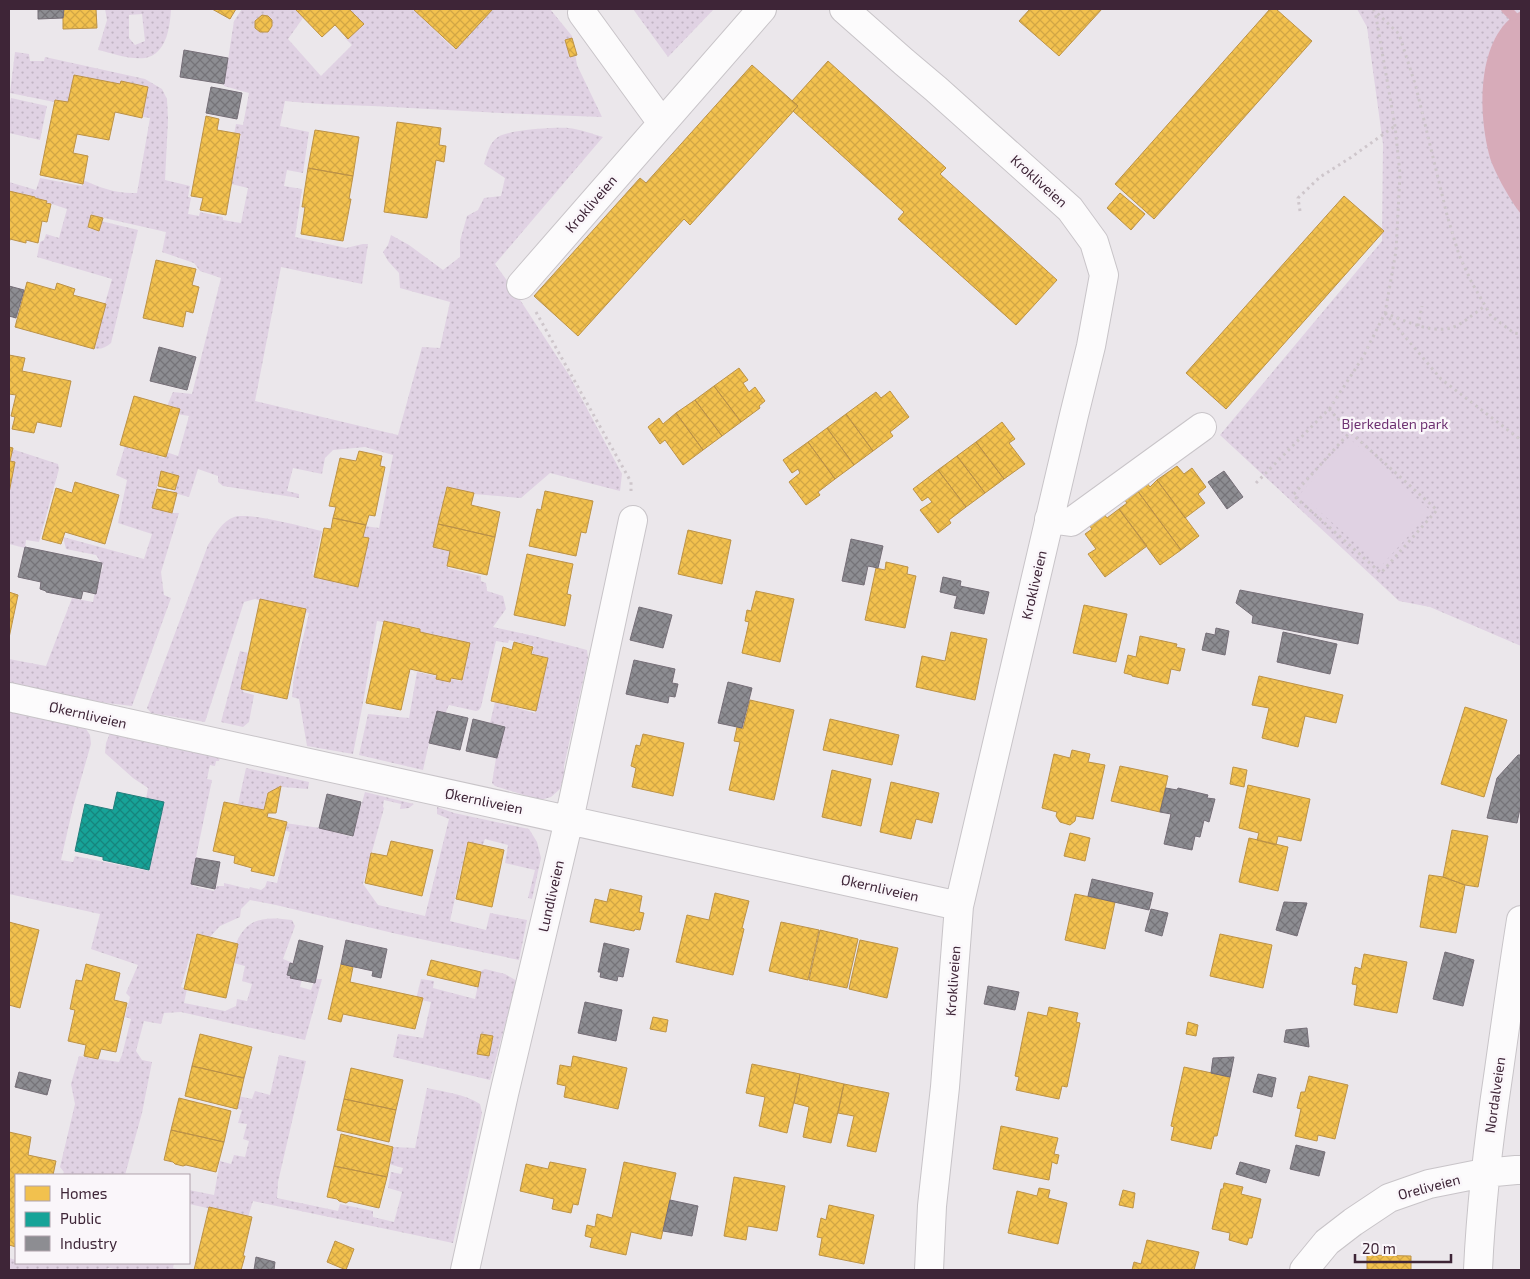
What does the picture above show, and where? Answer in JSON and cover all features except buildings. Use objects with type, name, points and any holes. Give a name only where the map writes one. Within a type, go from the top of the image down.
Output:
[{"type":"street","name":"Krokliveien","points":[[521,285],[762,9]]},
{"type":"street","name":"Krokliveien","points":[[844,9],[936,88],[1070,209],[1094,242],[1104,275],[1091,346],[959,906],[945,1087],[932,1206],[929,1270]]},
{"type":"street","points":[[582,13],[662,123]]},
{"type":"street","points":[[1049,519],[1070,522],[1202,427]]},
{"type":"street","name":"Lundliveien","points":[[465,1270],[504,1094],[569,820],[633,520]]},
{"type":"street","name":"Økernliveien","points":[[9,697],[959,906]]},
{"type":"street","name":"Nordalveien","points":[[1478,1270],[1484,1173],[1512,1051],[1521,920]]},
{"type":"street","name":"Oreliveien","points":[[1304,1270],[1327,1242],[1389,1198],[1429,1184],[1484,1173],[1521,1170]]},
{"type":"path","points":[[1256,483],[1329,409],[1363,357],[1385,313],[1396,251],[1400,174],[1395,126],[1374,10]]},
{"type":"path","points":[[1374,10],[1399,34],[1416,86],[1434,164],[1459,255],[1472,284],[1491,316],[1514,333],[1521,334]]},
{"type":"path","points":[[1300,211],[1298,198],[1320,177],[1395,126]]},
{"type":"path","points":[[521,285],[631,482],[633,520]]},
{"type":"path","points":[[1418,326],[1422,306]]},
{"type":"path","points":[[1385,313],[1418,326],[1449,328],[1458,325],[1485,306]]},
{"type":"path","points":[[1385,313],[1441,379],[1521,440]]},
{"type":"path","points":[[1329,409],[1350,432],[1438,510],[1381,573],[1294,495],[1350,432]]},
{"type":"green space","points":[[105,9],[171,9],[170,23],[163,45],[158,51],[145,58],[127,57],[98,50],[107,20]],"holes":[[[142,14],[145,41],[135,45],[129,38],[129,15]]]},
{"type":"green space","points":[[242,9],[295,9],[303,18],[288,39],[321,76],[352,45],[345,38],[360,24],[345,9],[413,9],[454,49],[493,9],[550,9],[572,36],[577,65],[602,117],[285,101],[280,126],[309,132],[303,173],[287,170],[284,186],[302,189],[295,237],[346,248],[368,244],[362,284],[281,267],[255,401],[398,435],[422,347],[440,348],[450,302],[400,288],[399,273],[383,252],[388,245],[391,235],[409,245],[443,270],[460,257],[460,241],[467,216],[478,210],[484,198],[501,196],[505,178],[484,164],[492,142],[495,139],[511,132],[553,128],[581,130],[603,137],[495,264],[569,375],[622,474],[620,491],[550,473],[521,498],[474,494],[446,488],[433,547],[451,551],[448,568],[481,576],[481,581],[486,583],[487,591],[503,596],[506,609],[493,627],[587,650],[588,658],[564,766],[564,775],[560,789],[551,797],[540,800],[495,786],[492,783],[496,758],[498,758],[505,726],[490,723],[495,702],[535,713],[548,660],[532,656],[534,646],[509,640],[508,643],[496,641],[479,710],[449,705],[445,714],[436,712],[423,770],[359,755],[368,714],[409,718],[417,672],[461,681],[469,648],[419,634],[420,628],[377,621],[353,754],[307,746],[299,699],[292,697],[294,676],[309,613],[255,599],[244,602],[205,722],[151,713],[147,708],[208,545],[219,529],[230,519],[242,516],[252,517],[322,531],[312,574],[357,584],[365,526],[379,528],[393,455],[365,447],[333,450],[325,458],[322,474],[293,468],[287,491],[299,494],[299,498],[223,486],[218,482],[218,476],[198,469],[189,497],[174,493],[179,476],[161,471],[152,508],[179,513],[161,572],[164,595],[171,598],[132,706],[73,699],[9,684],[9,659],[46,666],[72,598],[93,602],[103,566],[96,555],[66,549],[63,537],[144,559],[152,534],[118,523],[127,480],[116,475],[125,446],[164,458],[166,452],[178,456],[189,416],[177,414],[167,406],[173,392],[192,394],[221,278],[200,271],[194,263],[162,252],[166,232],[91,215],[88,228],[99,231],[101,221],[138,230],[111,343],[102,348],[92,348],[112,279],[37,257],[40,242],[44,240],[46,234],[59,238],[67,209],[46,201],[9,192],[9,182],[36,190],[40,178],[82,186],[83,180],[103,188],[137,193],[150,118],[10,93],[15,52],[29,54],[30,61],[44,61],[45,57],[145,79],[162,89],[167,99],[168,120],[165,180],[190,186],[188,197],[191,198],[188,214],[199,216],[200,212],[223,217],[223,220],[241,223],[248,188],[231,184],[241,135],[234,134],[236,124],[243,125],[249,93],[224,86],[234,21]]},
{"type":"green space","points":[[633,9],[714,9],[668,57]]},
{"type":"green space","name":"Bjerkedalen park","points":[[1357,9],[1521,9],[1521,646],[1430,607],[1399,601],[1220,435],[1382,241],[1383,144],[1367,27]]},
{"type":"green space","points":[[11,98],[47,106],[40,140],[9,133]]},
{"type":"green space","points":[[1349,438],[1431,511],[1381,566],[1300,494]]},
{"type":"green space","points":[[12,449],[58,464],[59,469],[39,542],[26,540],[25,548],[9,544],[9,490],[14,464],[10,463]]},
{"type":"green space","points":[[240,651],[253,654],[243,692],[254,695],[249,722],[243,727],[221,722]]},
{"type":"green space","points":[[9,711],[86,729],[90,735],[91,744],[73,807],[61,860],[73,862],[75,856],[149,871],[163,802],[146,799],[148,788],[133,778],[105,753],[110,733],[161,746],[220,757],[219,761],[216,761],[215,766],[210,765],[207,779],[212,780],[196,857],[200,858],[193,886],[214,891],[217,886],[224,886],[224,883],[261,890],[265,887],[267,881],[277,883],[290,832],[283,830],[285,823],[320,828],[352,837],[365,792],[414,804],[409,808],[400,809],[401,804],[384,800],[384,808],[363,884],[378,905],[425,916],[449,819],[437,814],[437,807],[454,813],[529,829],[537,842],[541,858],[532,899],[528,898],[535,870],[505,863],[508,845],[485,839],[482,847],[467,843],[450,921],[486,930],[490,913],[527,920],[519,960],[250,900],[241,909],[240,917],[220,926],[209,938],[196,935],[181,987],[187,989],[184,1003],[225,1011],[236,1006],[237,999],[247,1001],[252,984],[242,981],[245,966],[230,962],[243,930],[257,921],[267,919],[292,920],[295,926],[283,959],[293,963],[290,976],[302,979],[300,987],[311,990],[315,979],[322,979],[305,1040],[181,1012],[164,1013],[161,1024],[144,1021],[136,1051],[142,1060],[152,1062],[142,1113],[125,1174],[63,1174],[60,1167],[75,1104],[71,1084],[79,1056],[119,1062],[131,1019],[125,1017],[130,997],[126,993],[138,965],[91,949],[100,914],[9,894]]},
{"type":"green space","points":[[246,768],[309,782],[308,789],[282,787],[267,794],[263,814],[237,809]]},
{"type":"green space","points":[[485,969],[505,974],[517,981],[490,1080],[393,1057],[398,1034],[423,1038],[431,1002],[416,999],[421,979],[434,981],[433,988],[475,999],[481,971]]},
{"type":"green space","points":[[279,1055],[306,1061],[278,1182],[277,1198],[338,1211],[340,1204],[373,1211],[373,1217],[394,1222],[402,1192],[388,1188],[391,1172],[401,1174],[403,1168],[389,1164],[393,1147],[415,1148],[427,1088],[461,1096],[480,1104],[482,1113],[453,1243],[253,1201],[248,1217],[190,1204],[190,1190],[214,1195],[220,1161],[231,1164],[234,1155],[245,1157],[249,1141],[243,1139],[247,1124],[238,1123],[242,1110],[236,1108],[238,1096],[252,1099],[255,1091],[270,1095]]},
{"type":"green space","points":[[9,1258],[15,1260],[15,1264],[174,1264],[173,1268],[181,1270],[121,1270],[108,1268],[106,1270],[9,1270]]},
{"type":"shaded area","points":[[1521,11],[1521,214],[1504,187],[1490,158],[1483,120],[1482,99],[1488,57],[1495,38],[1506,23]]},
{"type":"waterway","points":[[1506,9],[1513,16]]}]
